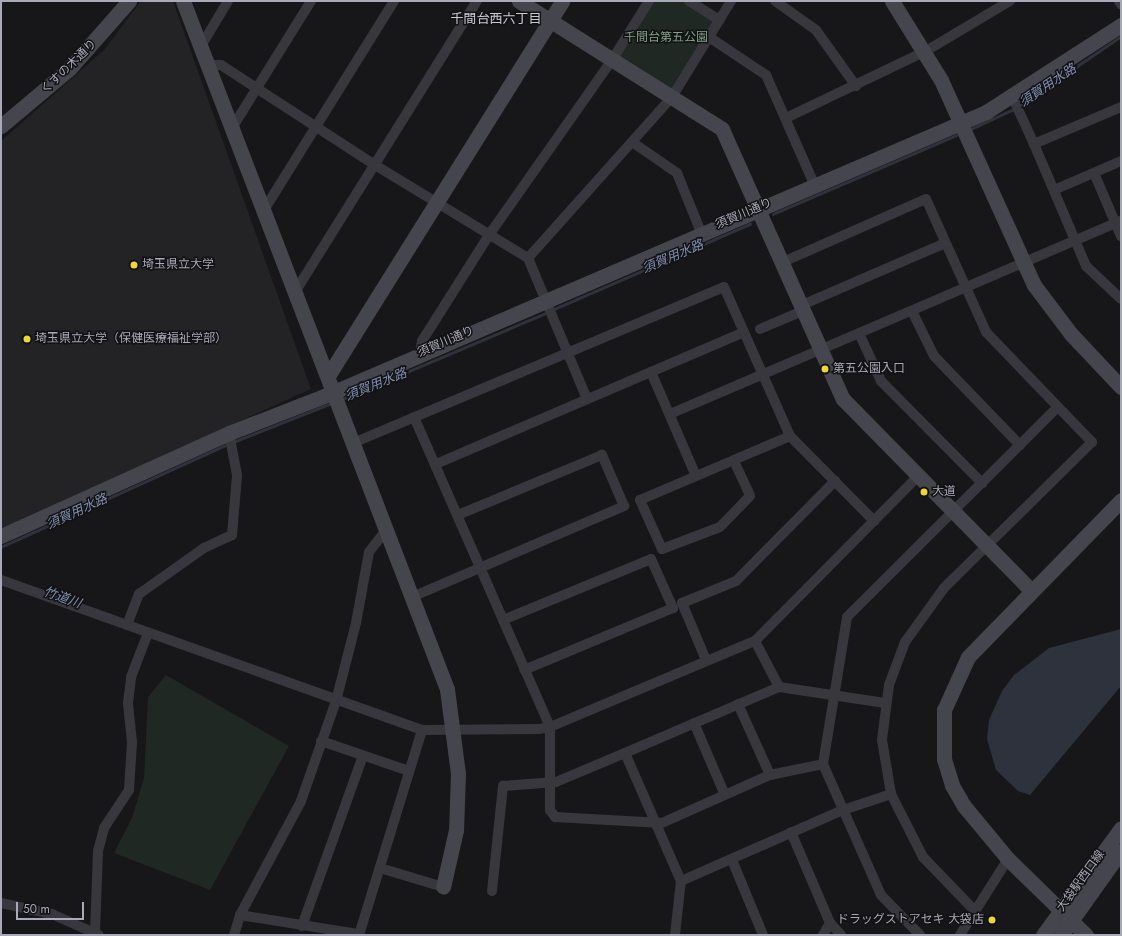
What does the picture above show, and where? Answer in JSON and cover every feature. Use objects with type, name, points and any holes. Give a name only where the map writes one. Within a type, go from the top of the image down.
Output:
[{"type":"street","name":"くすの木通り","points":[[1,126],[69,69],[129,1]]},
{"type":"street","points":[[183,1],[447,689],[454,730],[458,774],[456,830],[443,887],[380,868]]},
{"type":"street","points":[[201,46],[228,1]]},
{"type":"street","points":[[232,128],[312,1]]},
{"type":"street","points":[[264,210],[394,1]]},
{"type":"street","points":[[295,292],[477,1]]},
{"type":"street","points":[[519,1],[722,129],[847,405],[1031,590]]},
{"type":"street","points":[[328,376],[562,1]]},
{"type":"street","points":[[420,352],[422,341],[489,235],[612,60],[649,1]]},
{"type":"street","points":[[689,1],[719,20]]},
{"type":"street","points":[[528,258],[672,97],[731,1]]},
{"type":"street","points":[[775,1],[816,30],[856,86]]},
{"type":"street","points":[[892,1],[926,51],[1022,264],[1070,334],[1121,387]]},
{"type":"street","points":[[786,118],[856,86],[926,51],[1010,1]]},
{"type":"street","points":[[1119,1],[1121,5]]},
{"type":"street","name":"須賀川通り","points":[[1,536],[229,432],[334,392],[420,352],[959,123],[1012,96],[1121,25]]},
{"type":"street","points":[[709,37],[766,75],[814,184]]},
{"type":"street","points":[[208,65],[221,64],[375,165],[528,258],[587,399]]},
{"type":"street","points":[[1012,96],[1086,266],[1121,299]]},
{"type":"street","points":[[1034,144],[1121,107]]},
{"type":"street","points":[[632,142],[678,173],[701,232]]},
{"type":"street","points":[[1054,190],[1121,162]]},
{"type":"street","points":[[1094,173],[1118,222],[1121,236]]},
{"type":"street","points":[[783,262],[926,199],[986,332],[1092,442],[987,545],[917,622],[894,668],[885,703],[882,740],[891,794],[923,857],[975,911]]},
{"type":"street","points":[[670,414],[1118,222]]},
{"type":"street","points":[[760,329],[945,243]]},
{"type":"street","points":[[353,443],[724,286],[790,436],[874,521]]},
{"type":"street","points":[[912,311],[934,356],[1020,445]]},
{"type":"street","points":[[436,464],[744,332]]},
{"type":"street","points":[[859,333],[881,380],[982,483]]},
{"type":"street","points":[[651,372],[696,476]]},
{"type":"street","points":[[920,935],[881,895],[824,764],[833,694],[847,617],[1058,408]]},
{"type":"street","points":[[414,417],[436,464],[550,727],[550,810],[555,817],[657,824],[770,775],[824,764]]},
{"type":"street","points":[[127,625],[139,594],[204,548],[232,535],[237,475],[229,432]]},
{"type":"street","points":[[734,461],[750,496],[720,527],[662,549],[640,500],[790,436]]},
{"type":"street","points":[[412,597],[624,506],[602,455],[458,515]]},
{"type":"street","points":[[1,580],[336,702],[422,730],[550,727],[706,660],[755,641],[918,476]]},
{"type":"street","points":[[706,660],[682,603],[736,580],[835,481]]},
{"type":"street","points":[[1086,935],[1008,859],[964,806],[952,785],[944,759],[944,710],[968,657],[1031,590],[1121,500]]},
{"type":"street","points":[[234,935],[240,914],[301,801],[336,702],[356,624],[369,552],[386,530]]},
{"type":"street","points":[[503,620],[651,559],[673,608],[524,670]]},
{"type":"street","points":[[1,903],[52,914],[97,934],[98,851],[104,828],[125,801],[129,790],[132,742],[128,703],[131,677],[148,633]]},
{"type":"street","points":[[755,641],[779,687]]},
{"type":"street","points":[[492,890],[503,786],[550,784],[779,687],[885,703]]},
{"type":"street","points":[[738,704],[770,775]]},
{"type":"street","points":[[694,723],[725,795]]},
{"type":"street","points":[[240,914],[359,935],[422,730]]},
{"type":"street","points":[[321,741],[409,771]]},
{"type":"street","points":[[625,753],[681,881],[674,935]]},
{"type":"street","points":[[302,926],[364,756]]},
{"type":"street","points":[[681,881],[732,860],[791,832],[843,810],[891,794]]},
{"type":"street","name":"大袋駅西口線","points":[[1043,935],[1060,909],[1121,828]]},
{"type":"street","points":[[791,832],[830,923],[841,935]]},
{"type":"street","name":"大袋駅西口線","points":[[1061,935],[1121,851]]},
{"type":"street","points":[[960,935],[1008,859]]},
{"type":"street","points":[[732,860],[763,935]]},
{"type":"street","points":[[823,935],[830,923]]},
{"type":"shaded area","name":"埼玉県立大学","points":[[141,1],[173,1],[311,389],[1,529],[1,141],[104,50]]},
{"type":"shaded area","points":[[1121,629],[1121,686],[1030,795],[1018,791],[996,770],[987,739],[989,720],[1002,691],[1014,675],[1049,648]]},
{"type":"green space","name":"千間台第五公園","points":[[654,1],[685,1],[715,20],[671,90],[618,57]]},
{"type":"green space","points":[[166,675],[289,746],[210,890],[114,853],[132,818],[144,778],[148,697]]},
{"type":"waterway","name":"須賀用水路","points":[[1020,105],[1121,36]]},
{"type":"waterway","name":"須賀用水路","points":[[971,129],[1016,108]]},
{"type":"waterway","name":"須賀用水路","points":[[773,214],[956,135]]},
{"type":"waterway","name":"須賀用水路","points":[[552,310],[750,224]]},
{"type":"waterway","name":"須賀用水路","points":[[341,400],[548,312]]},
{"type":"waterway","name":"須賀用水路","points":[[233,442],[332,403]]},
{"type":"waterway","name":"須賀用水路","points":[[1,547],[228,444]]},
{"type":"place","name":"埼玉県立大学","points":[[134,265]]},
{"type":"place","name":"埼玉県立大学（保健医療福祉学部）","points":[[27,339]]},
{"type":"place","name":"第五公園入口","points":[[825,369]]},
{"type":"place","name":"大道","points":[[924,492]]},
{"type":"place","name":"ドラッグストアセキ 大袋店","points":[[992,920]]},
{"type":"district","name":"千間台西六丁目","points":[[496,19]]},
{"type":"water label","name":"竹道川","points":[[62,598]]}]
